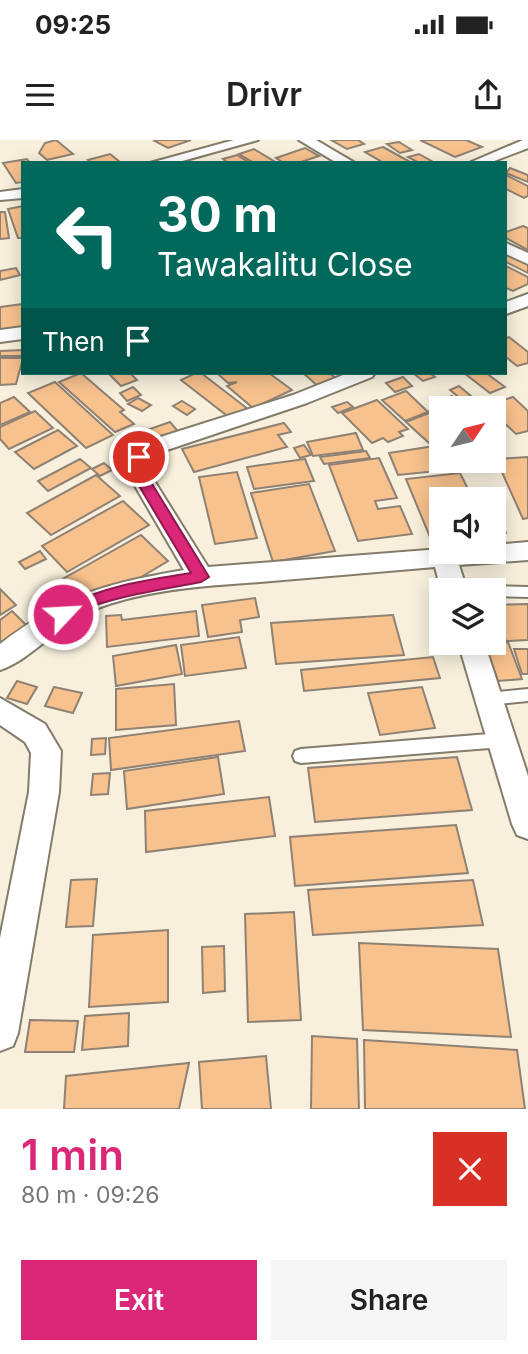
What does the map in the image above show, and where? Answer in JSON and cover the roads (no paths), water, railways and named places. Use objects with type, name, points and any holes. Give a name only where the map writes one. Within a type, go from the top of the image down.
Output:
[{"type":"street","points":[[306,140],[344,161]]},
{"type":"street","points":[[165,161],[242,141]]},
{"type":"street","points":[[481,161],[528,143]]},
{"type":"street","points":[[0,197],[21,193]]},
{"type":"street","points":[[507,248],[528,259]]},
{"type":"street","points":[[507,309],[528,299]]},
{"type":"street","points":[[0,336],[21,333]]},
{"type":"street","points":[[201,577],[139,474],[139,457],[159,445],[300,399],[360,375]]},
{"type":"street","points":[[506,553],[528,551]]},
{"type":"street","points":[[0,659],[44,625],[83,603],[130,589],[201,577],[429,560]]},
{"type":"street","points":[[475,655],[528,824]]},
{"type":"street","points":[[0,710],[36,733],[46,751],[44,792],[0,1033]]},
{"type":"lane","points":[[506,592],[528,593]]},
{"type":"lane","points":[[489,699],[528,695]]},
{"type":"lane","points":[[301,756],[502,740]]}]
